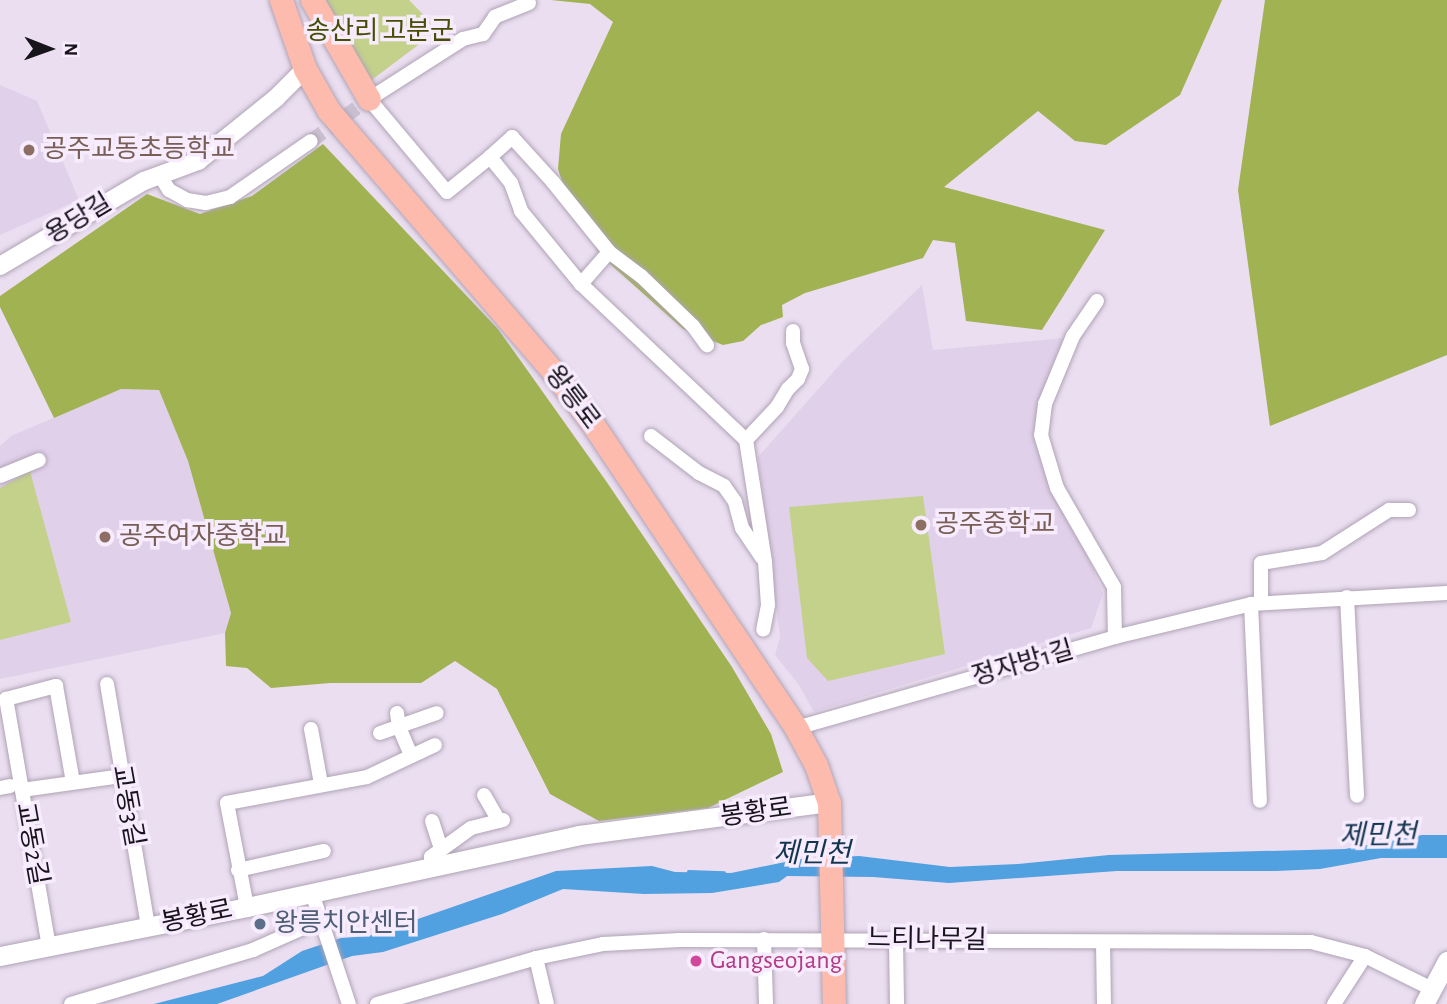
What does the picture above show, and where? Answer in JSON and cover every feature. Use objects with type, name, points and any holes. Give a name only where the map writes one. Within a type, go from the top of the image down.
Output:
[{"type":"main road","name":"왕릉로","points":[[281,0],[305,69],[330,111],[554,373],[590,420],[796,727],[816,765],[830,811],[833,930]]},
{"type":"main road","points":[[312,0],[369,99]]},
{"type":"main road","name":"봉황로","points":[[0,956],[312,894],[438,857],[579,835],[830,811]]},
{"type":"main road","points":[[833,930],[834,1004]]},
{"type":"main road","points":[[1428,997],[1447,961]]},
{"type":"street","points":[[529,4],[495,17],[483,34],[463,39],[369,99],[447,192],[512,137],[553,182],[609,252],[640,276],[692,326],[707,345]]},
{"type":"street","name":"용당길","points":[[0,266],[159,174],[198,161],[276,99],[305,69]]},
{"type":"street","points":[[159,174],[169,190],[187,200],[206,203],[230,197],[311,141]]},
{"type":"street","points":[[490,157],[511,183],[521,211],[581,284],[746,440],[765,562],[768,605],[763,630]]},
{"type":"street","points":[[581,284],[609,252]]},
{"type":"street","points":[[1097,301],[1073,336],[1045,404],[1041,436],[1057,488],[1114,587],[1115,638]]},
{"type":"street","points":[[746,440],[777,407],[798,379],[802,369],[793,343],[793,331]]},
{"type":"street","points":[[651,436],[699,473],[724,486],[735,502],[742,528],[765,562]]},
{"type":"street","points":[[0,476],[38,460]]},
{"type":"street","points":[[1260,801],[1256,603],[1261,563],[1322,553],[1389,510],[1409,510]]},
{"type":"street","name":"정자방1길","points":[[796,727],[1115,638],[1256,603],[1447,593]]},
{"type":"street","points":[[1347,597],[1357,796]]},
{"type":"street","name":"교동3길","points":[[107,684],[148,928]]},
{"type":"street","name":"교동2길","points":[[49,947],[11,788],[6,699],[56,686],[73,782]]},
{"type":"street","points":[[380,733],[398,720],[437,713]]},
{"type":"street","points":[[398,720],[411,755]]},
{"type":"street","points":[[311,730],[321,784]]},
{"type":"street","points":[[247,907],[227,803],[367,777],[435,745]]},
{"type":"street","points":[[11,788],[121,776]]},
{"type":"street","name":"봉황로","points":[[438,857],[471,828],[501,820],[484,795]]},
{"type":"street","points":[[432,821],[438,857]]},
{"type":"street","points":[[238,870],[324,851]]},
{"type":"street","points":[[312,894],[323,919],[348,999]]},
{"type":"street","points":[[71,1004],[253,950],[323,919]]},
{"type":"street","name":"느티나무길","points":[[377,1004],[537,958],[603,944],[764,939],[833,930],[896,939],[1311,942],[1365,956],[1428,997]]},
{"type":"street","points":[[764,939],[766,1004]]},
{"type":"street","points":[[896,939],[897,1004]]},
{"type":"street","points":[[1103,942],[1104,1004]]},
{"type":"street","points":[[1334,1004],[1365,956]]},
{"type":"street","points":[[537,958],[547,1004]]},
{"type":"shaded area","name":"공주교동초등학교","points":[[0,85],[37,101],[79,200],[0,235]]},
{"type":"shaded area","name":"공주중학교","points":[[922,285],[933,350],[1064,338],[1043,419],[1047,454],[1103,594],[1091,628],[814,712],[799,685],[775,655],[780,638],[758,457],[844,360]]},
{"type":"shaded area","name":"공주여자중학교","points":[[121,389],[159,390],[188,461],[231,613],[225,633],[0,679],[0,446],[11,436]]},
{"type":"green space","name":"송산리 고분군","points":[[326,0],[409,0],[438,30],[369,82]]},
{"type":"green space","points":[[551,0],[1222,0],[1180,95],[1106,145],[1075,141],[1038,111],[944,187],[1105,230],[1042,330],[966,321],[955,243],[933,240],[923,258],[805,293],[782,305],[783,317],[761,325],[743,341],[723,345],[683,329],[600,255],[567,197],[558,169],[561,134],[613,22],[590,4]]},
{"type":"green space","points":[[1265,0],[1447,0],[1447,355],[1270,426],[1238,190]]},
{"type":"green space","points":[[323,144],[498,329],[606,481],[732,667],[771,734],[783,772],[708,808],[599,821],[550,794],[497,689],[455,661],[421,683],[330,683],[271,688],[247,668],[226,666],[225,633],[231,613],[188,461],[159,390],[121,389],[54,418],[0,307],[0,296],[147,194],[200,214],[252,196]]},
{"type":"green space","points":[[30,471],[71,622],[0,640],[0,488]]},
{"type":"green space","points":[[923,496],[945,654],[828,681],[807,658],[789,507]]},
{"type":"water","name":"제민천","points":[[1422,835],[1447,835],[1447,858],[1381,858],[1320,869],[1117,871],[949,883],[873,877],[787,876],[779,882],[712,893],[644,894],[563,889],[502,914],[383,952],[352,956],[217,1004],[154,1004],[263,976],[302,951],[341,938],[369,936],[556,871],[652,866],[675,872],[731,873],[800,859],[859,856],[950,867],[1018,864],[1109,855],[1345,849]]},
{"type":"waterway","name":"제민천","points":[[689,872],[724,873]]},
{"type":"tunnel","points":[[311,141],[369,99]]},
{"type":"place","name":"공주교동초등학교","points":[[29,150]]},
{"type":"place","name":"공주중학교","points":[[921,525]]},
{"type":"place","name":"공주여자중학교","points":[[105,537]]},
{"type":"place","name":"왕릉치안센터","points":[[260,924]]},
{"type":"place","name":"Gangseojang","points":[[696,961]]}]
